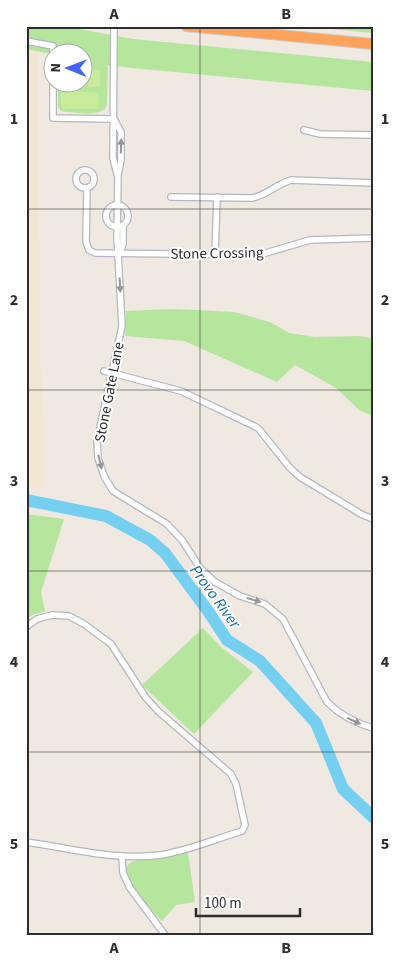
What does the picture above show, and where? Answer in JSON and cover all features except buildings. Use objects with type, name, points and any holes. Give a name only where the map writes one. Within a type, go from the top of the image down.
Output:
[{"type":"highway","points":[[186,26],[373,44]]},
{"type":"street","name":"Stone Gate Lane","points":[[114,26],[113,158],[118,175],[117,206],[120,226],[119,254],[122,326],[97,441],[98,458],[104,476],[114,491],[167,524],[182,540],[200,568],[215,582],[240,596],[265,604],[283,619],[327,702],[351,720],[373,728]]},
{"type":"street","points":[[26,41],[42,46]]},
{"type":"street","points":[[53,92],[53,118],[114,119]]},
{"type":"street","points":[[304,130],[320,134],[373,135]]},
{"type":"street","points":[[172,197],[257,197],[262,196],[283,182],[291,180],[373,183]]},
{"type":"street","name":"Stone Crossing","points":[[87,188],[86,242],[88,250],[95,253],[259,255],[310,240],[373,238]]},
{"type":"street","points":[[215,254],[217,197]]},
{"type":"street","name":"Stone Gate Lane","points":[[111,206],[117,206],[123,206],[127,210],[128,222],[120,226],[111,226],[106,221],[106,210],[111,206]]},
{"type":"street","points":[[104,371],[181,391],[258,428],[284,462],[300,477],[361,514],[373,519]]},
{"type":"street","points":[[26,627],[37,619],[52,615],[69,616],[84,624],[111,644],[143,692],[159,712],[231,774],[236,784],[245,825],[242,830],[192,847],[160,854],[122,856],[26,842]]},
{"type":"street","points":[[122,856],[123,873],[126,882],[162,934]]},
{"type":"shaded area","points":[[26,47],[38,50],[40,361],[44,430],[44,489],[26,485]]},
{"type":"green space","points":[[26,26],[63,26],[133,39],[373,62],[373,91],[108,65],[107,105],[104,109],[95,113],[66,112],[58,108],[58,92],[92,92],[92,42],[42,42],[42,52],[26,49]]},
{"type":"green space","points":[[300,26],[373,26],[373,33]]},
{"type":"green space","points":[[92,70],[100,70],[100,87],[92,87]]},
{"type":"green space","points":[[61,92],[95,92],[98,95],[99,109],[64,109],[61,106]]},
{"type":"green space","points":[[174,309],[234,312],[270,322],[289,333],[315,337],[358,336],[373,338],[373,416],[359,410],[336,388],[295,365],[277,382],[184,341],[125,336],[126,311]]},
{"type":"green space","points":[[26,514],[64,519],[41,592],[45,611],[32,615],[26,620]]},
{"type":"green space","points":[[203,628],[221,647],[253,672],[194,734],[142,685]]},
{"type":"green space","points":[[188,852],[195,902],[176,905],[162,921],[141,899],[128,880],[126,871],[128,864],[137,860]]},
{"type":"waterway","name":"Provo River","points":[[26,500],[106,516],[150,540],[165,553],[227,640],[260,661],[316,723],[343,789],[373,817]]}]
